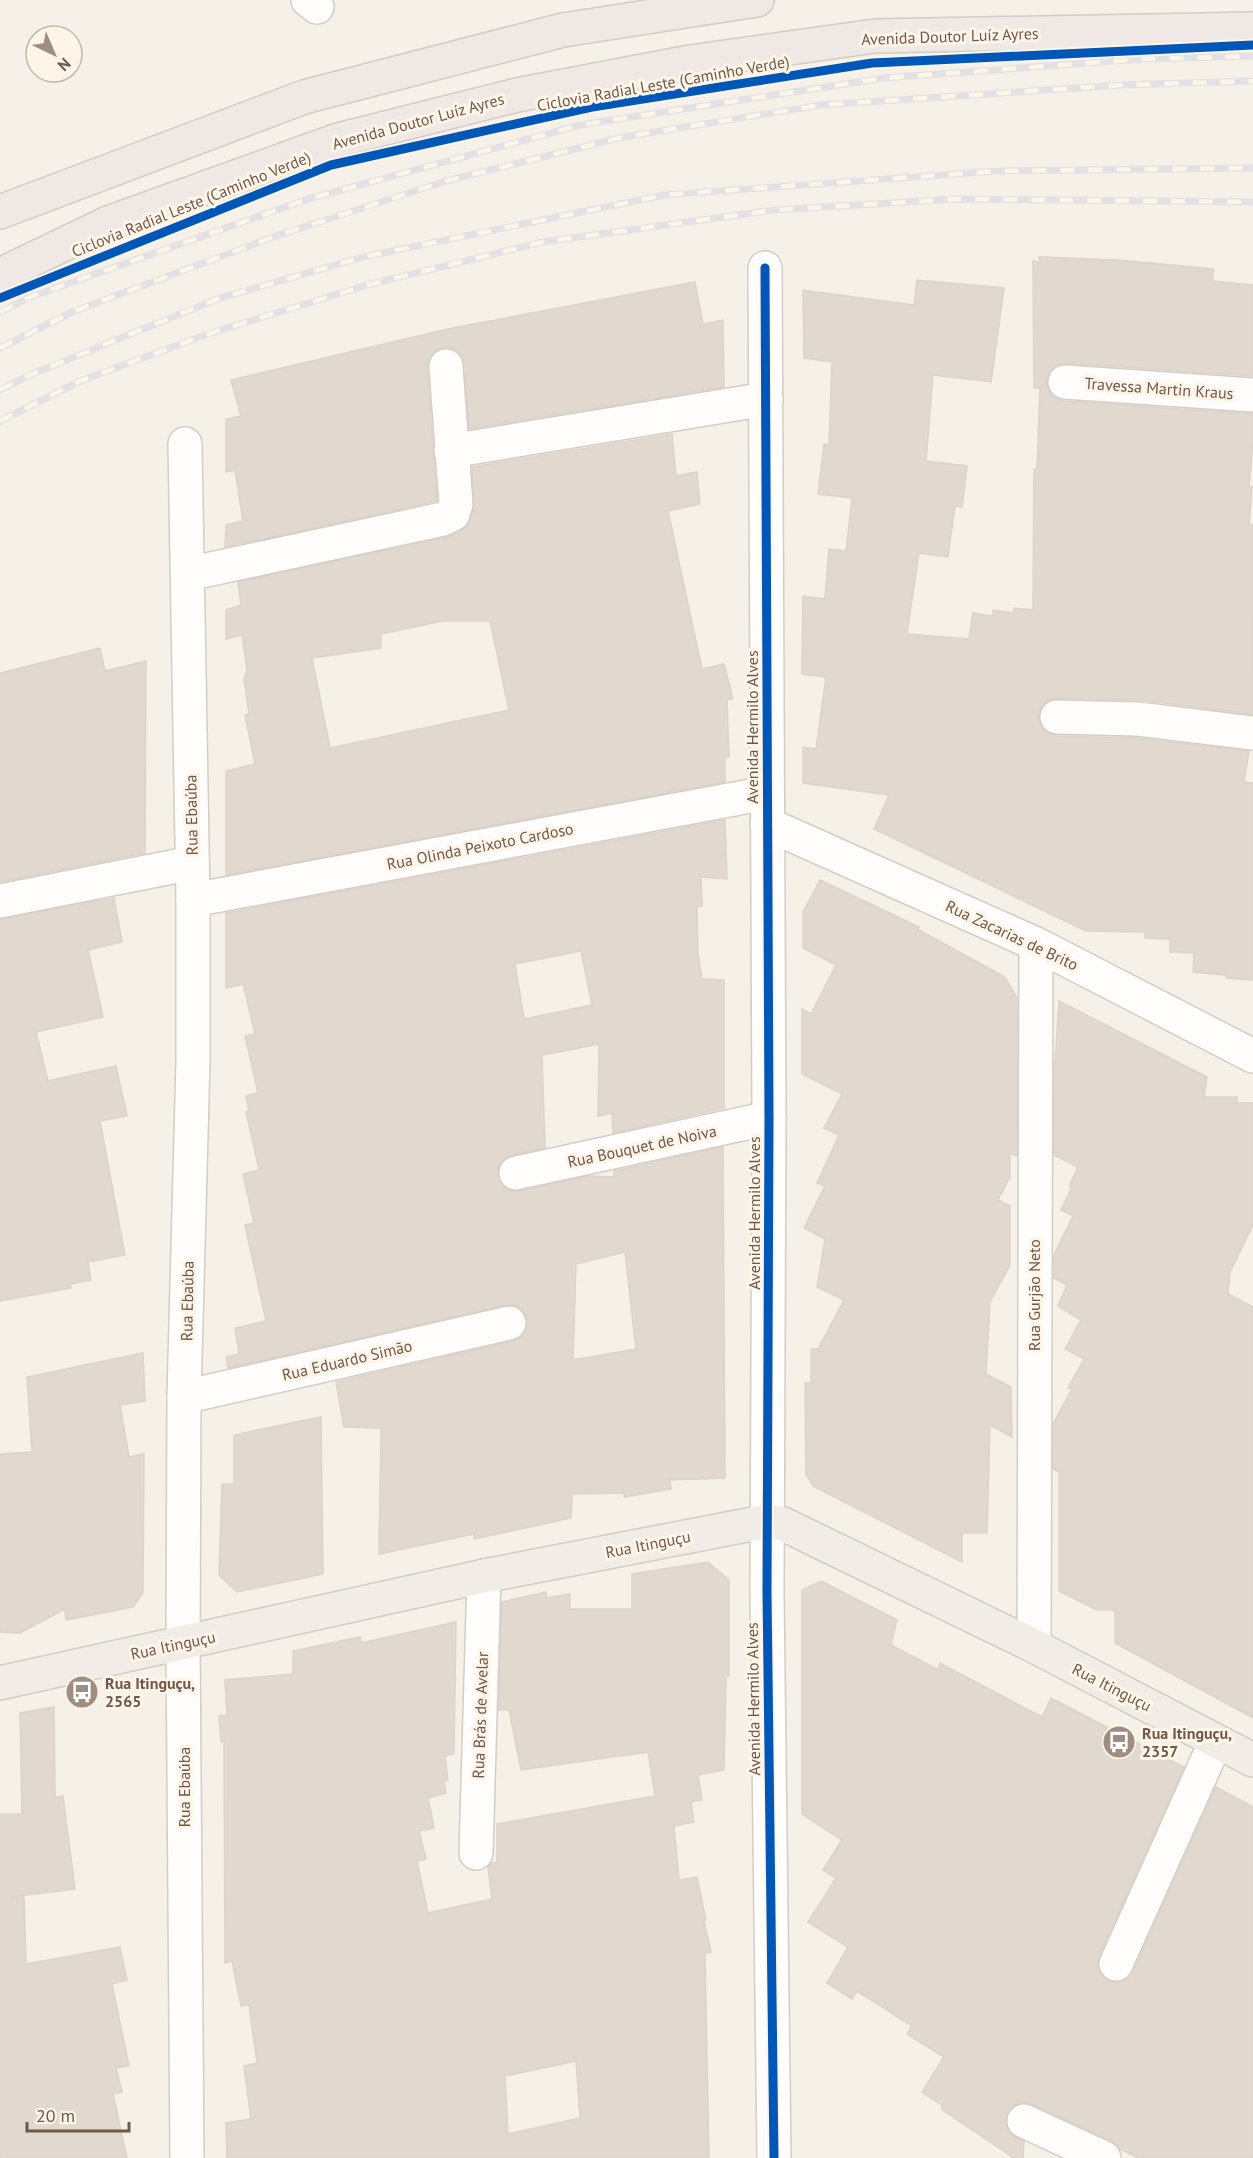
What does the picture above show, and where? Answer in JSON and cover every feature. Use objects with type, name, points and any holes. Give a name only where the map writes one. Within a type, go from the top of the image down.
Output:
[{"type":"highway","points":[[0,212],[304,97],[563,30],[757,0]]},
{"type":"highway","name":"Avenida Doutor Luíz Ayres","points":[[0,275],[108,223],[338,140],[517,95],[690,62],[875,36],[1253,29]]},
{"type":"main road","name":"Rua Itinguçu","points":[[0,1683],[484,1576],[768,1521],[783,1524],[1034,1646],[1253,1760]]},
{"type":"street","name":"Avenida Hermilo Alves","points":[[765,268],[769,1118],[767,1592],[774,2158]]},
{"type":"street","points":[[188,574],[443,519],[453,514],[456,504],[446,366]]},
{"type":"street","name":"Travessa Martin Kraus","points":[[1065,382],[1253,395]]},
{"type":"street","points":[[451,451],[766,399]]},
{"type":"street","name":"Rua Ebaúba","points":[[185,444],[193,1060],[184,1397],[183,1643],[187,2158]]},
{"type":"street","points":[[1057,717],[1138,718],[1253,733]]},
{"type":"street","name":"Rua Olinda Peixoto Cardoso","points":[[192,900],[767,808]]},
{"type":"street","name":"Rua Zacarias de Brito","points":[[767,808],[1253,1056]]},
{"type":"street","points":[[0,901],[192,863]]},
{"type":"street","name":"Rua Gurjão Neto","points":[[1034,1646],[1036,944]]},
{"type":"street","name":"Rua Bouquet de Noiva","points":[[516,1173],[769,1118]]},
{"type":"street","name":"Rua Eduardo Simão","points":[[184,1397],[509,1323]]},
{"type":"street","name":"Rua Brás de Avelar","points":[[476,1853],[484,1576]]},
{"type":"street","points":[[1116,1964],[1216,1741]]},
{"type":"street","points":[[1024,2121],[1104,2158]]},
{"type":"building","points":[[1039,257],[1118,260],[1214,269],[1212,281],[1253,285],[1253,376],[1066,363],[1057,365],[1050,371],[1046,381],[1048,390],[1054,397],[1064,401],[1253,414],[1249,486],[1252,487],[1249,524],[1253,525],[1252,714],[1140,700],[1057,698],[1049,700],[1041,707],[1038,717],[1041,726],[1048,733],[1056,736],[1137,738],[1249,751],[1244,782],[1253,783],[1253,980],[1193,972],[1194,953],[1170,952],[1170,939],[1145,938],[1145,932],[1086,931],[874,829],[889,795],[803,783],[803,747],[816,749],[826,677],[802,674],[803,596],[825,599],[829,549],[846,551],[852,498],[818,494],[824,444],[829,445],[832,362],[804,358],[803,290],[914,305],[917,280],[1004,288],[991,382],[933,375],[926,461],[967,466],[962,507],[955,506],[948,557],[919,553],[907,634],[969,639],[973,613],[993,616],[993,610],[1014,613],[1014,608],[1033,610],[1034,469],[1037,469],[1040,388],[1034,388],[1033,261],[1040,262]]},
{"type":"building","points":[[695,282],[703,324],[723,320],[724,387],[469,429],[465,364],[455,349],[444,347],[429,357],[427,367],[437,501],[225,547],[226,525],[243,521],[235,470],[226,472],[226,419],[241,416],[231,380],[448,329]]},
{"type":"building","points":[[672,434],[676,476],[697,472],[700,504],[668,511],[702,669],[724,664],[733,699],[727,700],[729,757],[725,757],[725,782],[226,875],[226,771],[255,764],[245,715],[249,714],[244,679],[247,670],[242,635],[226,639],[226,610],[241,605],[238,582],[451,536],[467,526],[474,509],[472,467]],"holes":[[[442,621],[490,621],[509,710],[330,748],[312,658],[381,648],[381,634]]]},
{"type":"building","points":[[100,648],[105,671],[146,661],[145,853],[0,882],[0,673]]},
{"type":"building","points":[[725,820],[727,879],[701,877],[702,906],[697,907],[698,953],[702,979],[724,980],[724,1108],[613,1133],[612,1113],[598,1116],[599,1044],[542,1055],[545,1148],[504,1159],[498,1167],[498,1176],[503,1186],[511,1191],[520,1191],[589,1176],[614,1177],[614,1171],[723,1147],[725,1478],[670,1480],[671,1489],[624,1497],[624,1493],[572,1494],[571,1518],[474,1539],[474,1534],[379,1554],[381,1428],[344,1427],[336,1382],[513,1341],[521,1337],[527,1329],[527,1318],[523,1311],[515,1305],[505,1305],[228,1368],[226,1357],[239,1354],[235,1328],[266,1321],[245,1225],[254,1223],[243,1174],[259,1170],[246,1112],[249,1111],[246,1096],[258,1093],[245,1036],[255,1034],[243,984],[226,988],[226,913]],"holes":[[[581,951],[592,1005],[524,1019],[515,964]],[[625,1252],[636,1349],[573,1360],[576,1264]]]},
{"type":"building","points":[[820,880],[919,927],[917,929],[1005,977],[1017,998],[1017,1156],[1010,1153],[1010,1177],[998,1200],[1010,1206],[1010,1265],[990,1302],[986,1374],[1011,1387],[1012,1437],[990,1425],[987,1533],[962,1533],[962,1562],[813,1486],[806,1474],[805,1383],[811,1383],[811,1349],[818,1349],[844,1300],[817,1287],[825,1239],[804,1228],[825,1186],[817,1183],[839,1135],[824,1128],[842,1094],[802,1074],[802,1009],[811,1014],[836,965],[803,948],[803,912]]},
{"type":"building","points":[[114,898],[122,942],[88,950],[103,1017],[36,1032],[48,1081],[116,1066],[127,1116],[100,1121],[125,1255],[88,1262],[91,1280],[70,1284],[71,1288],[0,1301],[0,919]]},
{"type":"building","points":[[1059,1001],[1207,1077],[1204,1097],[1237,1097],[1237,1103],[1253,1103],[1253,1225],[1230,1272],[1228,1294],[1253,1307],[1253,1718],[1115,1643],[1115,1610],[1097,1610],[1059,1591],[1059,1472],[1053,1469],[1053,1424],[1072,1389],[1068,1388],[1084,1359],[1065,1349],[1081,1320],[1058,1306],[1067,1285],[1054,1278],[1054,1255],[1073,1216],[1061,1210],[1078,1167],[1054,1155],[1054,1063]]},
{"type":"building","points":[[143,1353],[145,1401],[120,1405],[129,1457],[144,1454],[143,1592],[133,1607],[66,1620],[65,1609],[20,1633],[0,1632],[0,1454],[32,1452],[27,1377]]},
{"type":"building","points":[[321,1417],[323,1574],[237,1592],[219,1575],[222,1484],[234,1484],[234,1435]]},
{"type":"building","points":[[708,1562],[729,1580],[729,1676],[726,1677],[724,1770],[698,1775],[702,1800],[691,1802],[694,1822],[674,1826],[679,1880],[697,1877],[711,1952],[705,1953],[709,2158],[227,2158],[226,2123],[251,2119],[244,2066],[257,2063],[249,2005],[241,2006],[232,1961],[225,1963],[224,1742],[221,1742],[219,1716],[227,1715],[225,1680],[293,1674],[293,1651],[360,1637],[361,1643],[456,1622],[454,1754],[445,1756],[448,1780],[444,1781],[446,1793],[428,1798],[434,1828],[419,1831],[426,1859],[417,1861],[428,1913],[492,1899],[488,1867],[497,1862],[497,1824],[655,1796],[648,1752],[521,1770],[509,1710],[499,1710],[502,1602],[546,1592],[546,1598],[570,1594],[570,1609],[632,1609],[632,1574]],"holes":[[[576,2061],[580,2118],[508,2134],[505,2076]]]},
{"type":"building","points":[[821,1581],[897,1620],[891,1645],[938,1670],[940,1663],[1042,1717],[1051,1698],[1184,1767],[1099,1956],[1097,1966],[1108,1981],[1118,1983],[1127,1979],[1133,1972],[1216,1787],[1253,1807],[1253,2158],[1138,2158],[1120,2149],[1112,2141],[1023,2102],[1013,2106],[1005,2122],[1009,2132],[1024,2141],[1023,2158],[1014,2158],[941,2109],[943,2106],[922,2092],[944,2057],[907,2034],[912,2026],[857,1991],[852,1999],[827,1983],[848,1947],[808,1922],[836,1878],[823,1870],[842,1840],[802,1814],[802,1590]]},
{"type":"building","points":[[54,1707],[55,1797],[63,1796],[75,1889],[10,1897],[24,1897],[26,1964],[120,1947],[127,1980],[112,1984],[129,2066],[116,2068],[122,2092],[113,2094],[127,2158],[0,2158],[0,1814],[22,1814],[20,1713]]},
{"type":"railway","points":[[0,312],[30,297],[308,199],[580,125],[884,78],[1143,59],[1253,56]]},
{"type":"railway","points":[[0,348],[72,312],[276,236],[446,181],[623,137],[821,105],[1122,85],[1253,81]]},
{"type":"railway","points":[[0,390],[30,375],[217,299],[363,257],[664,195],[996,171],[1253,168]]},
{"type":"railway","points":[[0,421],[80,381],[208,334],[367,285],[543,242],[774,210],[956,199],[1253,202]]},
{"type":"cycle path","name":"Ciclovia Radial Leste (Caminho Verde)","points":[[0,298],[331,165],[592,107],[872,63],[1253,45]]},
{"type":"cycle path","points":[[765,268],[769,1118],[767,1592],[774,2158]]},
{"type":"place","name":"Rua Itinguçu, 2565","points":[[82,1692]]},
{"type":"place","name":"Rua Itinguçu, 2357","points":[[1119,1742]]}]
